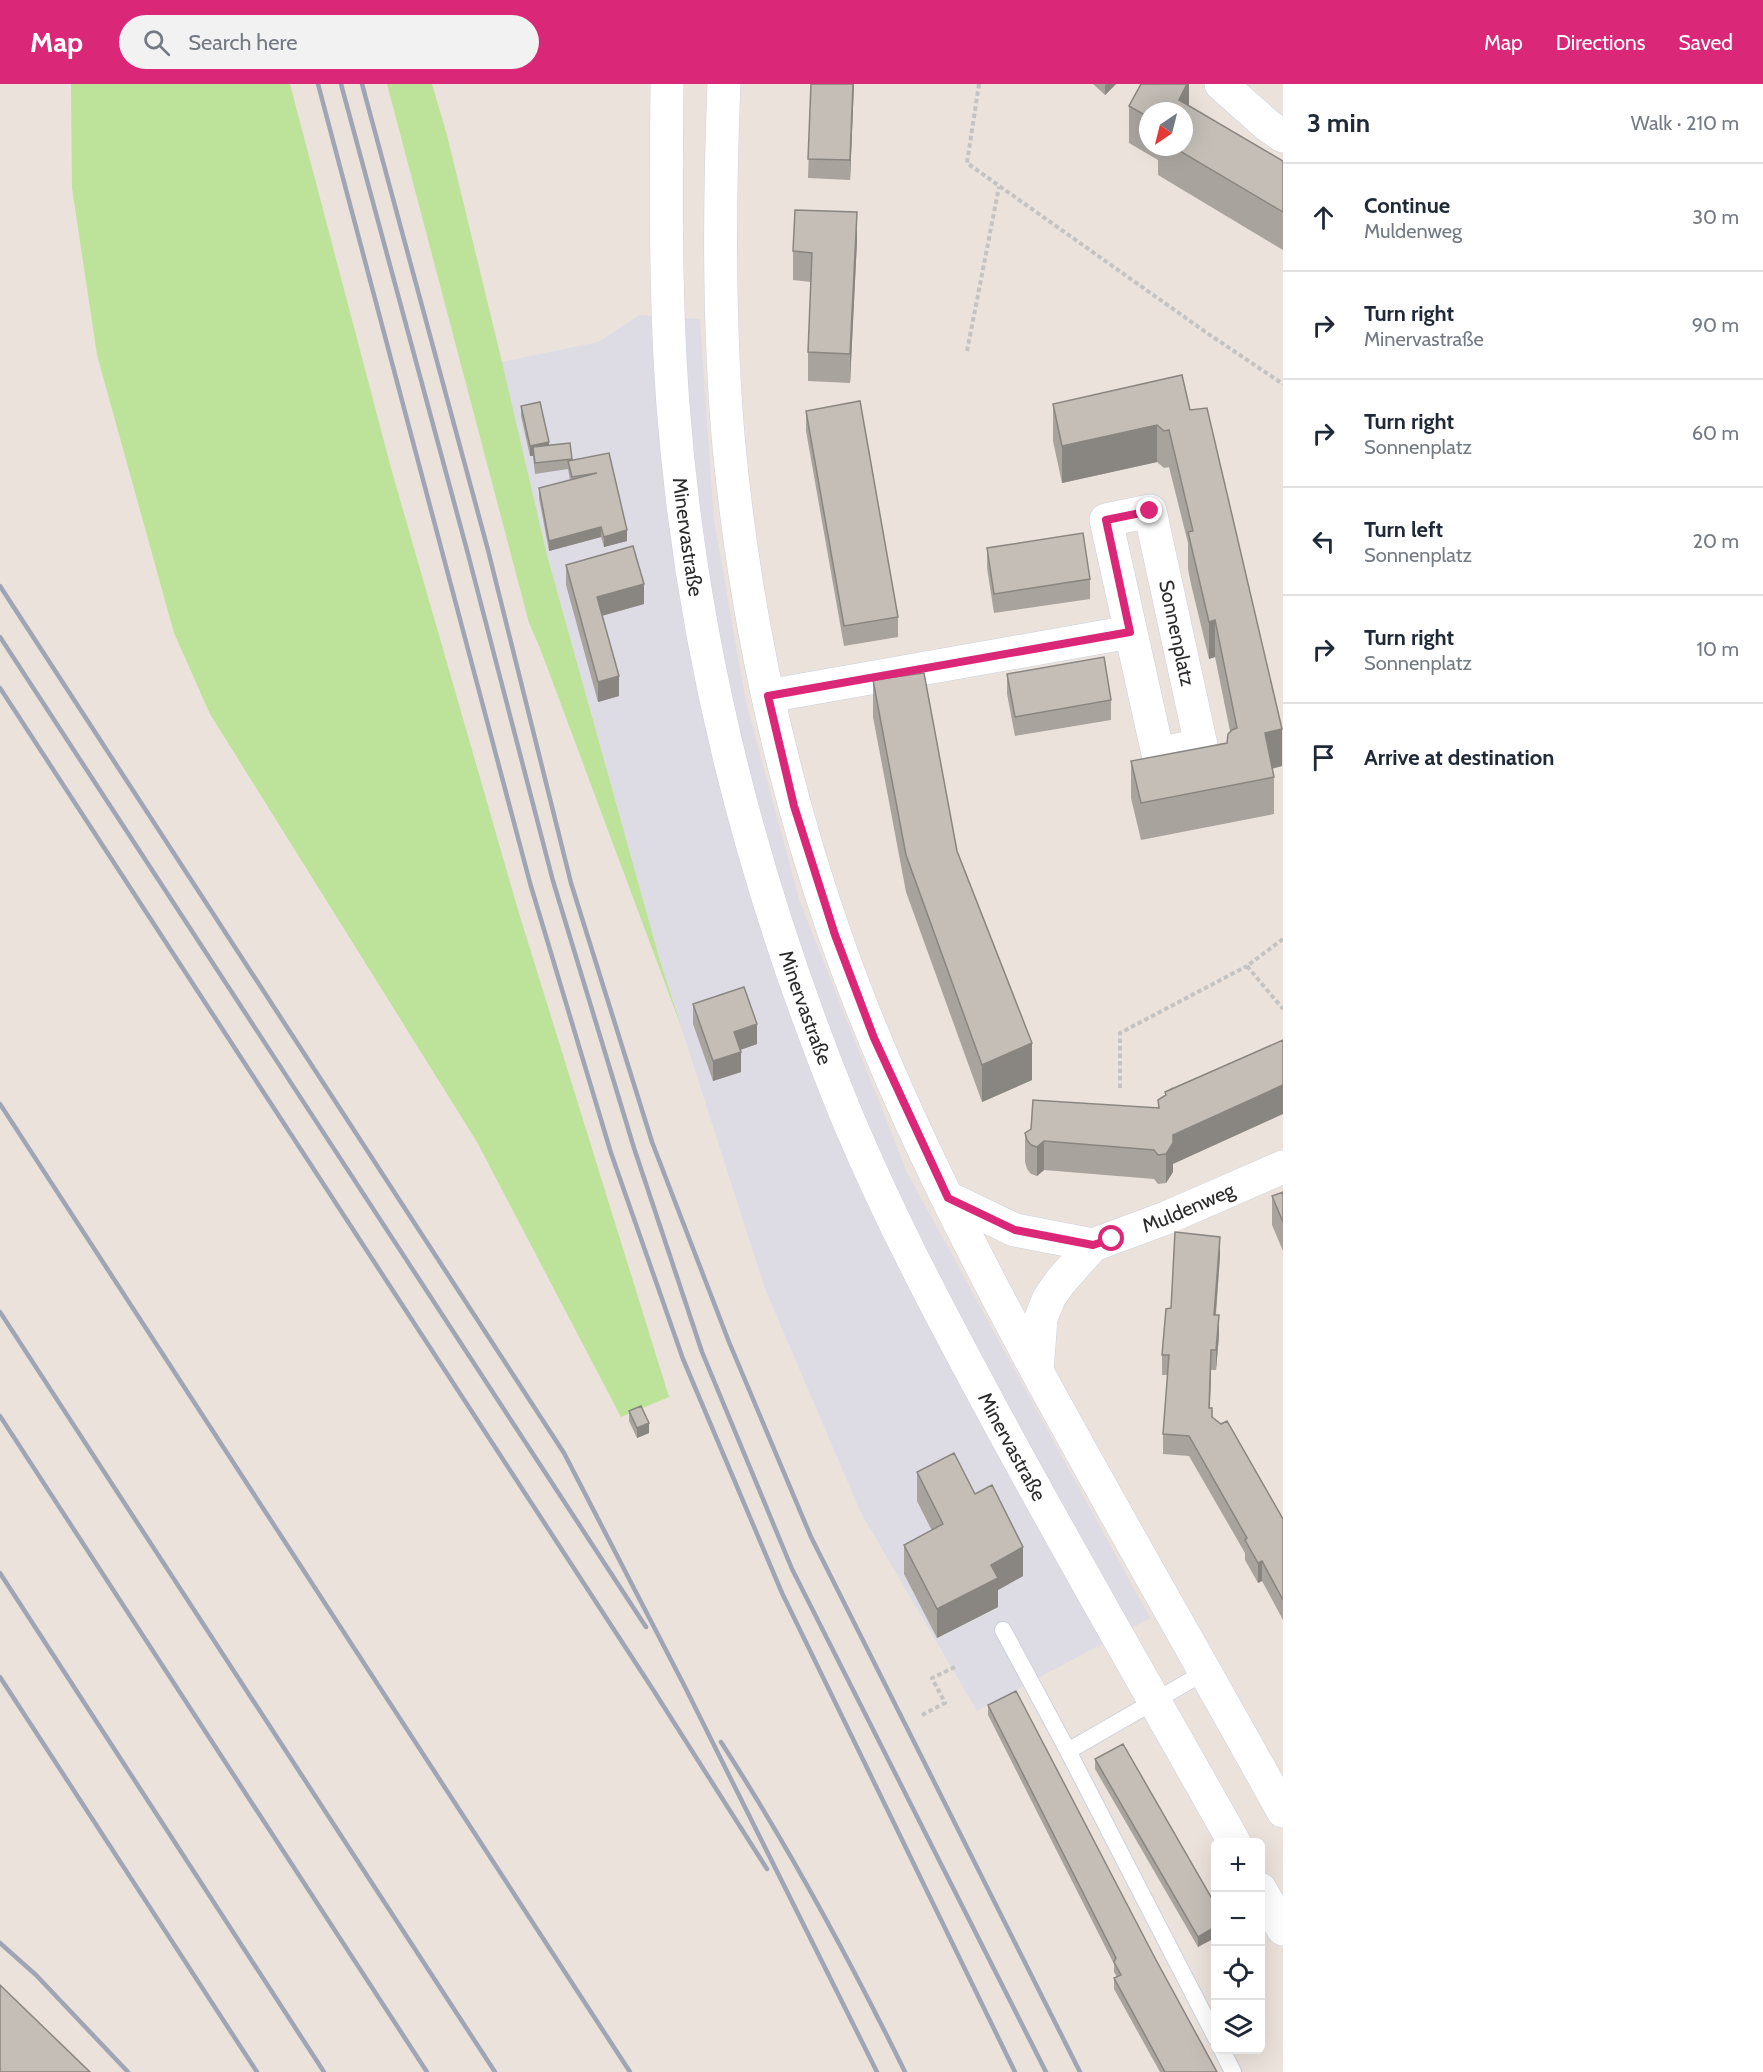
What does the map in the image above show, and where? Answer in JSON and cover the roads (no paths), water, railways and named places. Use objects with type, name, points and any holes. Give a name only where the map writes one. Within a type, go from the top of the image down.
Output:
[{"type":"main road","name":"Minervastraße","points":[[667,84],[666,278],[673,404],[683,500],[697,598],[716,694],[736,786],[757,861],[795,979],[838,1094],[895,1221],[1006,1436],[1232,1838]]},
{"type":"main road","points":[[724,84],[720,225],[726,402],[733,479],[749,600],[768,696],[794,806],[838,945],[874,1038],[999,1302],[1283,1811]]},
{"type":"main road","points":[[1221,84],[1267,125],[1283,136]]},
{"type":"main road","name":"Sonnenplatz","points":[[1150,511],[1201,745],[1158,754],[1130,632],[1106,520],[1150,511]]},
{"type":"main road","points":[[768,696],[1130,632]]},
{"type":"main road","name":"Muldenweg","points":[[1037,1371],[1041,1317],[1049,1298],[1093,1245],[1166,1218],[1283,1167]]},
{"type":"main road","points":[[948,1198],[1015,1230],[1093,1245]]},
{"type":"main road","points":[[1262,1892],[1283,1929]]},
{"type":"lane","points":[[1003,1630],[1068,1751],[1211,2030]]},
{"type":"lane","points":[[1068,1751],[1205,1672]]},
{"type":"lane","points":[[1224,2054],[1233,2072]]},
{"type":"railway","points":[[318,84],[530,883],[611,1153],[683,1359],[782,1593],[1015,2072]]},
{"type":"railway","points":[[341,84],[468,554],[553,881],[634,1148],[702,1352],[792,1569],[1046,2072]]},
{"type":"railway","points":[[362,84],[488,550],[571,883],[652,1142],[729,1342],[811,1537],[1080,2072]]},
{"type":"railway","points":[[0,586],[564,1453],[685,1687],[877,2072]]},
{"type":"railway","points":[[0,637],[646,1627]]},
{"type":"railway","points":[[0,688],[652,1688],[767,1869]]},
{"type":"railway","points":[[0,1104],[630,2072]]},
{"type":"railway","points":[[0,1312],[495,2072]]},
{"type":"railway","points":[[0,1416],[427,2072]]},
{"type":"railway","points":[[0,1573],[324,2072]]},
{"type":"railway","points":[[0,1677],[257,2072]]},
{"type":"railway","points":[[721,1742],[818,1904],[905,2072]]},
{"type":"railway","points":[[0,1943],[36,1975],[128,2072]]}]
